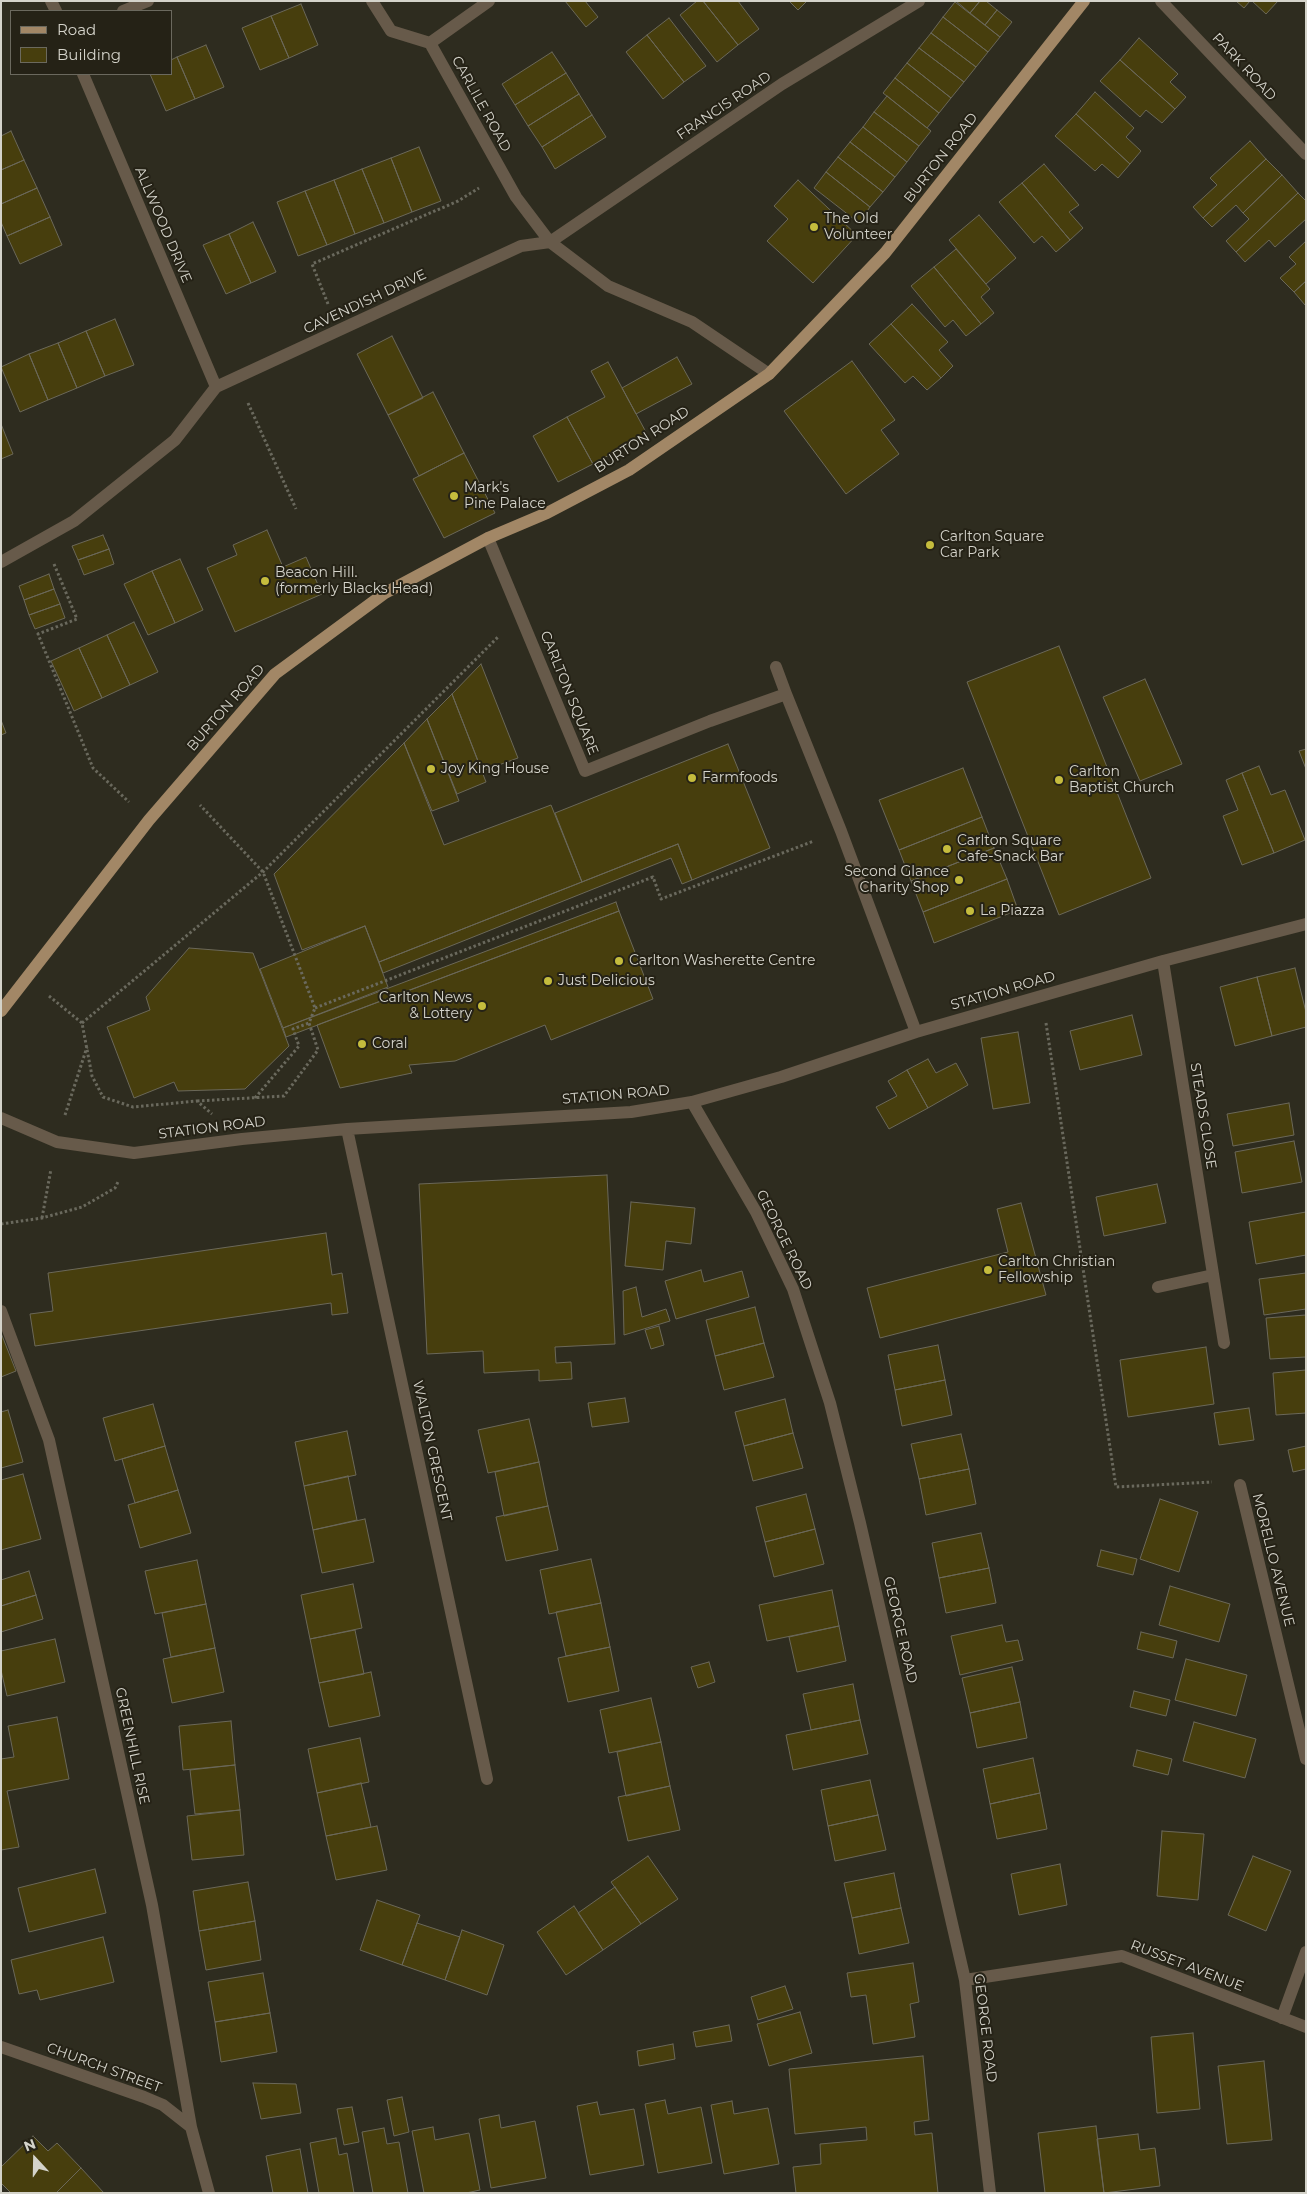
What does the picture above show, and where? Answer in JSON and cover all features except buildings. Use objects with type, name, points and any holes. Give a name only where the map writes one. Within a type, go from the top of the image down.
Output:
[{"type":"main road","name":"BURTON ROAD","points":[[1,1011],[149,820],[275,674],[385,593],[488,538],[547,513],[629,470],[769,374],[885,253],[1084,1]]},
{"type":"street","points":[[125,10],[148,1]]},
{"type":"street","points":[[372,1],[391,31],[430,43],[489,1]]},
{"type":"street","name":"FRANCIS ROAD","points":[[550,242],[782,84],[919,1]]},
{"type":"street","name":"PARK ROAD","points":[[1161,1],[1306,154]]},
{"type":"street","name":"CARLILE ROAD","points":[[430,43],[516,197],[550,242]]},
{"type":"street","name":"ALLWOOD DRIVE","points":[[83,75],[216,387]]},
{"type":"street","points":[[550,242],[608,286],[692,322],[769,374]]},
{"type":"street","name":"CAVENDISH DRIVE","points":[[1,562],[74,521],[175,440],[216,387],[521,246],[550,242]]},
{"type":"street","name":"CARLTON SQUARE","points":[[488,538],[585,771],[710,721],[786,694]]},
{"type":"street","points":[[776,667],[841,831],[916,1032]]},
{"type":"street","name":"STATION ROAD","points":[[1,1118],[56,1142],[134,1153],[242,1139],[347,1129],[631,1112],[692,1102],[781,1077],[916,1032],[1163,961],[1306,924]]},
{"type":"street","name":"STEADS CLOSE","points":[[1163,961],[1224,1343]]},
{"type":"street","name":"GEORGE ROAD","points":[[692,1102],[756,1212],[793,1288],[830,1403],[860,1522],[965,1980],[990,2193]]},
{"type":"street","name":"WALTON CRESCENT","points":[[347,1129],[487,1779]]},
{"type":"street","points":[[1158,1287],[1213,1275]]},
{"type":"street","name":"GREENHILL RISE","points":[[1,1311],[49,1440],[152,1905],[191,2126],[209,2193]]},
{"type":"street","name":"MORELLO AVENUE","points":[[1240,1485],[1306,1759]]},
{"type":"street","points":[[1282,2018],[1306,1952]]},
{"type":"street","name":"RUSSET AVENUE","points":[[965,1980],[1122,1956],[1306,2027]]},
{"type":"street","name":"CHURCH STREET","points":[[1,2047],[144,2097],[163,2105],[191,2126]]},
{"type":"path","points":[[338,331],[312,264],[458,201],[502,173]]},
{"type":"path","points":[[237,378],[296,509]]},
{"type":"path","points":[[43,538],[77,619],[38,634],[93,768],[149,820]]},
{"type":"path","points":[[82,1023],[263,872],[520,615]]},
{"type":"path","points":[[26,977],[82,1023],[92,1076],[103,1097],[133,1107],[284,1096],[318,1050],[309,1022],[315,1008],[263,872],[181,784]]},
{"type":"path","points":[[315,1008],[653,877],[662,899],[841,831]]},
{"type":"path","points":[[1042,996],[1116,1486],[1221,1481],[1240,1485]]},
{"type":"path","points":[[254,1098],[299,1046],[293,1029],[309,1022]]},
{"type":"path","points":[[197,1101],[242,1139]]},
{"type":"path","points":[[1,1224],[42,1218],[82,1207],[115,1188],[134,1153]]},
{"type":"place","name":"The Old Volunteer","points":[[814,227]]},
{"type":"place","name":"Mark's Pine Palace","points":[[454,496]]},
{"type":"place","name":"Carlton Square Car Park","points":[[930,545]]},
{"type":"place","name":"Beacon Hill. (formerly Blacks Head)","points":[[265,581]]},
{"type":"place","name":"Joy King House","points":[[431,769]]},
{"type":"place","name":"Farmfoods","points":[[692,778]]},
{"type":"place","name":"Carlton Baptist Church","points":[[1059,780]]},
{"type":"place","name":"Carlton Square Cafe-Snack Bar","points":[[947,849]]},
{"type":"place","name":"Second Glance Charity Shop","points":[[959,880]]},
{"type":"place","name":"La Piazza","points":[[970,911]]},
{"type":"place","name":"Carlton Washerette Centre","points":[[619,961]]},
{"type":"place","name":"Just Delicious","points":[[548,981]]},
{"type":"place","name":"Carlton News & Lottery","points":[[482,1006]]},
{"type":"place","name":"Coral","points":[[362,1044]]},
{"type":"place","name":"Carlton Christian Fellowship","points":[[988,1270]]}]
